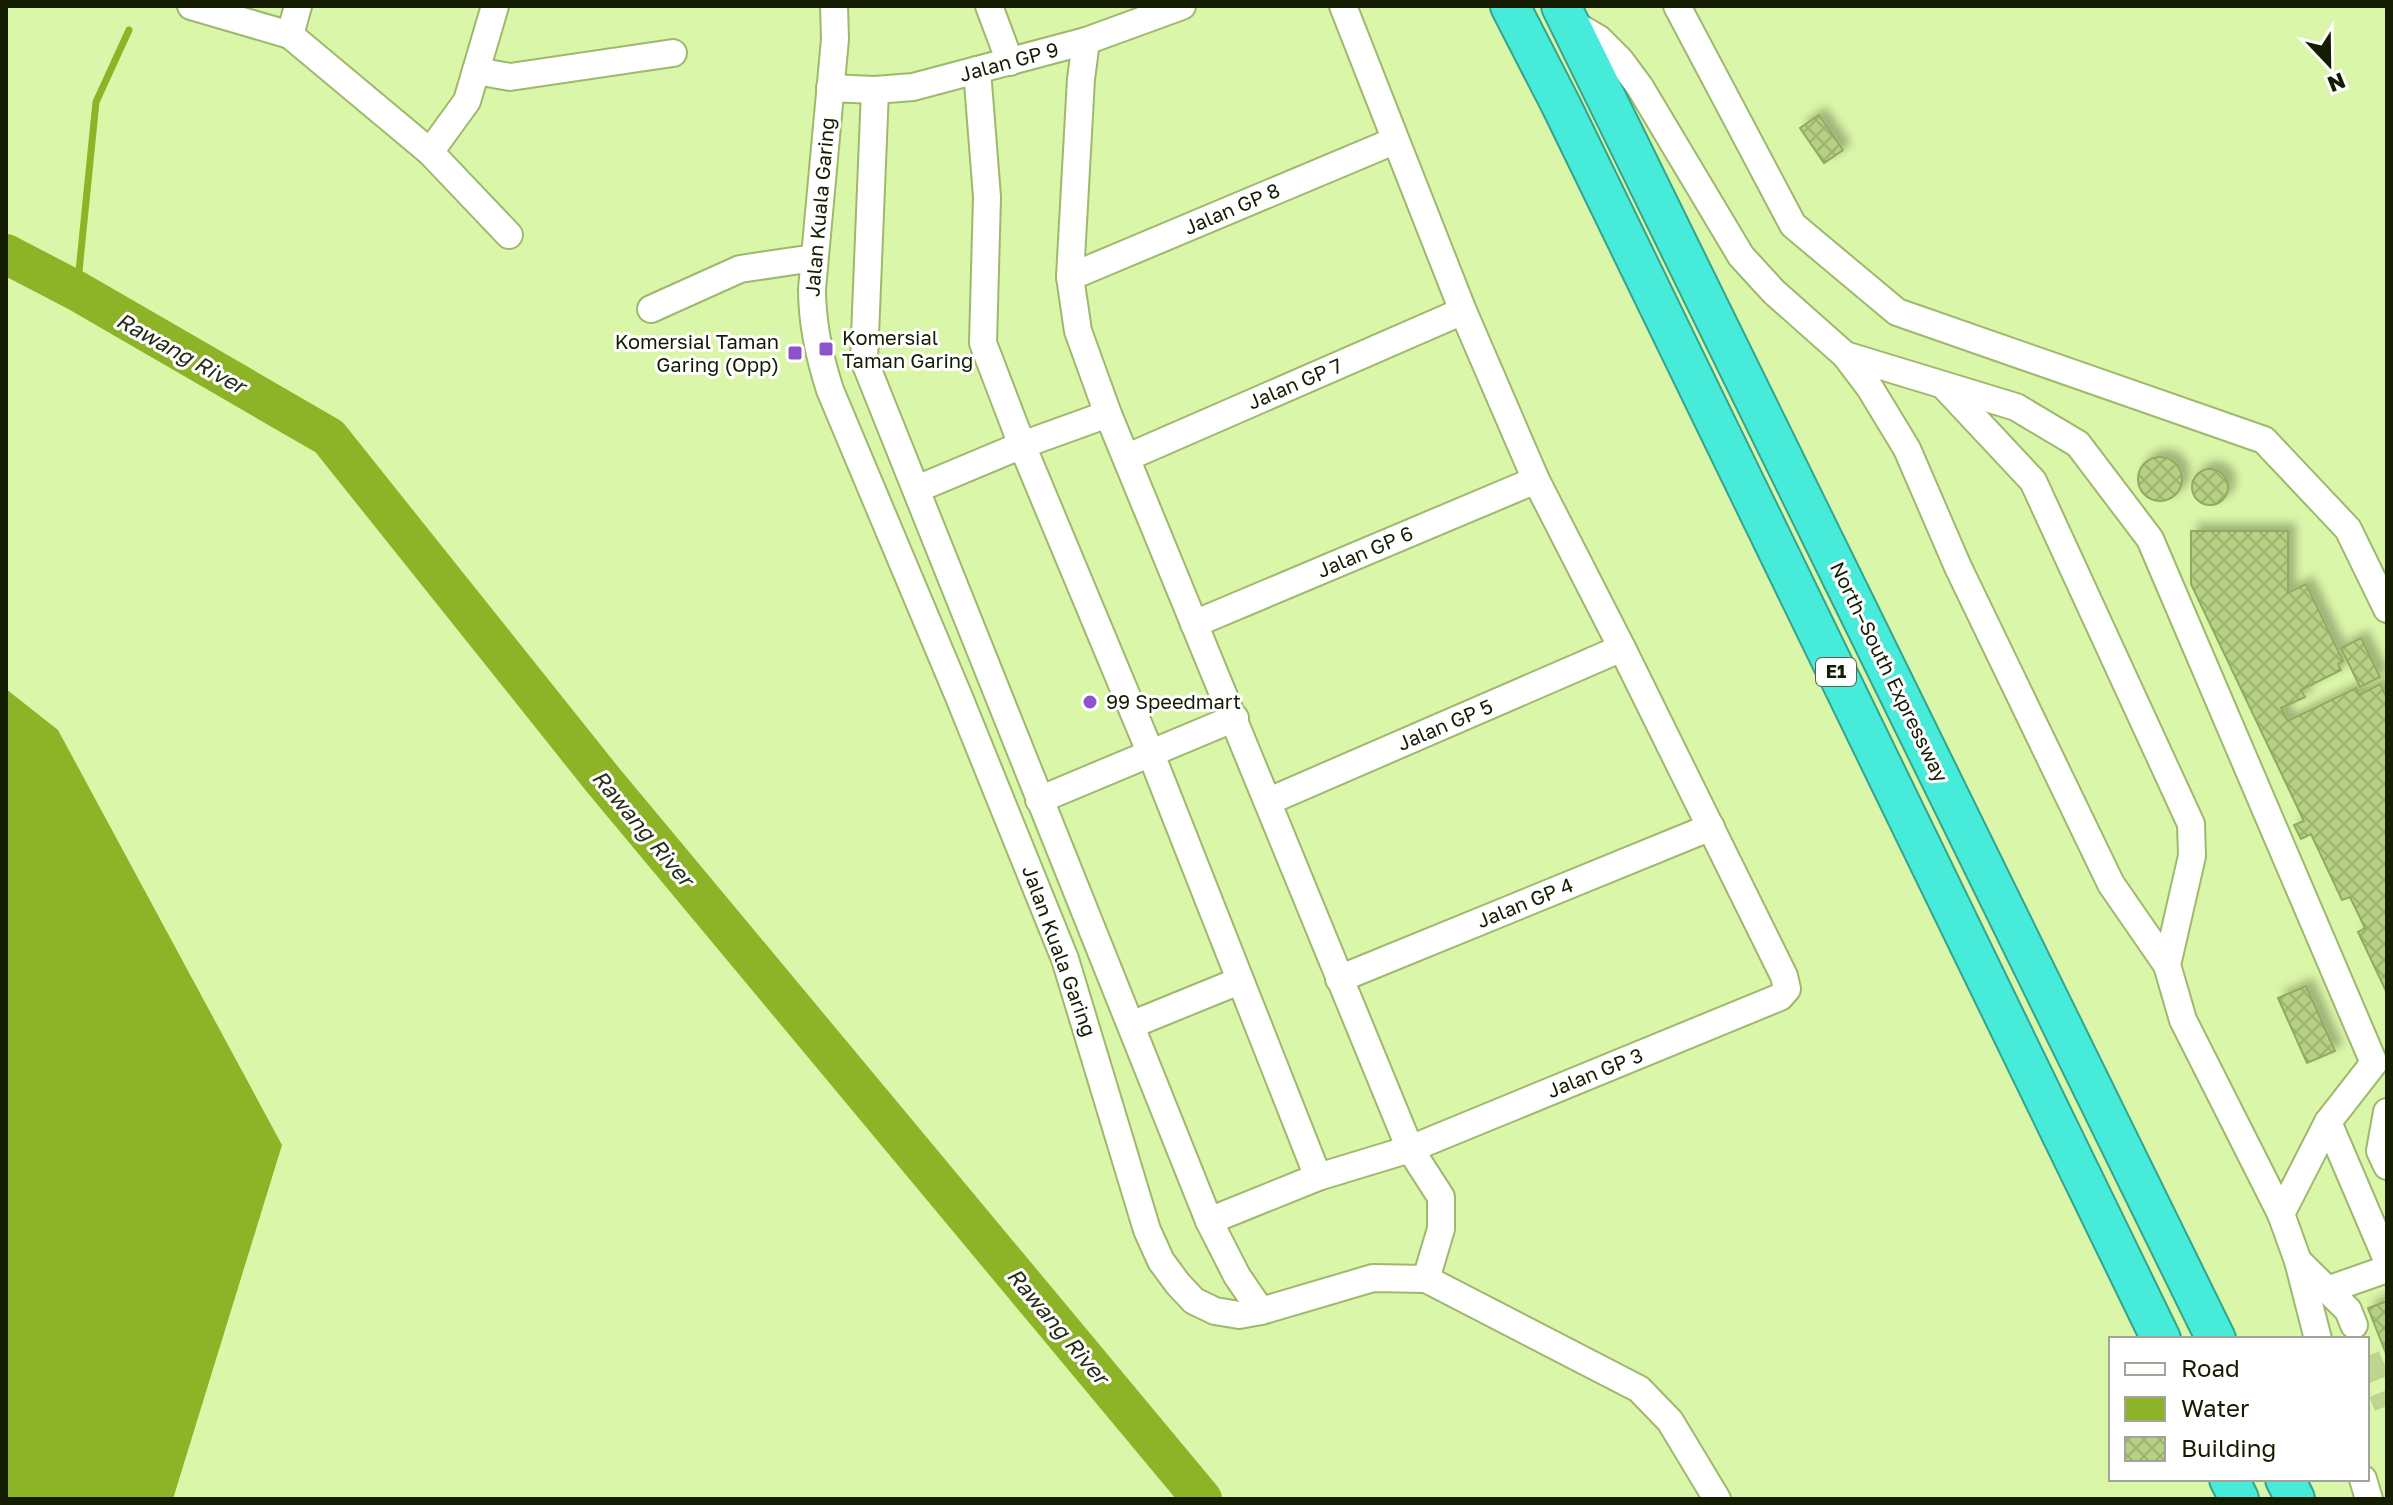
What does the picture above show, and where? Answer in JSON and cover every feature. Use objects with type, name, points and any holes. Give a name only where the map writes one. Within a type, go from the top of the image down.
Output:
[{"type":"highway","name":"E1","points":[[1510,6],[2160,1337]]},
{"type":"highway","name":"North–South Expressway","points":[[1565,14],[2215,1337]]},
{"type":"highway","points":[[2230,1481],[2239,1499]]},
{"type":"highway","points":[[2286,1481],[2295,1499]]},
{"type":"street","points":[[191,6],[290,35],[430,152],[509,235]]},
{"type":"street","points":[[290,35],[298,6]]},
{"type":"street","points":[[430,152],[467,101],[495,6]]},
{"type":"street","name":"Jalan Kuala Garing","points":[[834,6],[835,39],[814,258],[812,317],[818,355],[1065,959],[1147,1230],[1161,1261],[1194,1301],[1215,1311],[1239,1315],[1373,1278],[1426,1279],[1639,1389],[1670,1421],[1717,1499]]},
{"type":"street","points":[[989,6],[1010,62]]},
{"type":"street","name":"Jalan GP 9","points":[[830,88],[875,90],[913,87],[1086,41],[1182,6]]},
{"type":"street","points":[[1343,6],[1463,311],[1536,480],[1711,827]]},
{"type":"street","points":[[1677,6],[1793,225],[1897,312],[2264,440],[2348,529],[2387,609]]},
{"type":"street","points":[[1565,14],[1599,39],[1627,69],[1741,256],[1774,292],[1845,355],[1870,388],[1907,449],[1958,567],[2111,884],[2167,965],[2183,1020],[2281,1214],[2298,1261],[2317,1337]]},
{"type":"street","points":[[1086,41],[1081,79],[1070,277],[1078,331],[1108,414],[1410,1149],[1441,1197],[1441,1229],[1426,1279]]},
{"type":"street","points":[[476,71],[510,77],[673,53]]},
{"type":"street","points":[[977,70],[987,197],[983,343],[1022,445],[1151,754],[1318,1177]]},
{"type":"street","points":[[875,90],[864,360],[1209,1221],[1237,1276],[1261,1311]]},
{"type":"street","name":"Jalan GP 8","points":[[1070,277],[1394,141]]},
{"type":"street","points":[[651,309],[740,269],[814,258]]},
{"type":"street","name":"Jalan GP 7","points":[[1128,457],[1463,311]]},
{"type":"street","points":[[1845,355],[2016,407],[2078,444],[2150,539],[2380,1071],[2328,1122],[2281,1214]]},
{"type":"street","points":[[1943,384],[2033,481],[2191,824],[2192,856],[2167,965]]},
{"type":"street","points":[[917,489],[1022,445],[1108,414]]},
{"type":"street","name":"Jalan GP 6","points":[[1194,624],[1536,480]]},
{"type":"street","name":"Jalan GP 5","points":[[1269,801],[1622,648]]},
{"type":"street","points":[[1039,800],[1235,718]]},
{"type":"street","name":"Jalan GP 4","points":[[1339,979],[1711,827]]},
{"type":"street","name":"Jalan GP 3","points":[[1209,1221],[1318,1177],[1410,1149],[1780,997],[1787,989],[1784,976],[1711,827]]},
{"type":"street","points":[[1131,1025],[1239,981]]},
{"type":"street","points":[[2387,1112],[2380,1151],[2387,1166]]},
{"type":"street","points":[[2328,1122],[2387,1260]]},
{"type":"street","points":[[2298,1261],[2348,1310],[2354,1325]]},
{"type":"street","points":[[2327,1290],[2387,1269]]},
{"type":"water","points":[[6,689],[58,730],[282,1145],[173,1499],[6,1499]]},
{"type":"building","points":[[1819,115],[1843,150],[1824,163],[1800,128]]},
{"type":"building","points":[[2160,457],[2176,463],[2182,479],[2176,495],[2160,501],[2144,495],[2138,479],[2144,463]]},
{"type":"building","points":[[2210,469],[2223,474],[2228,487],[2223,500],[2210,505],[2197,500],[2192,487],[2197,474]]},
{"type":"building","points":[[2191,531],[2288,531],[2288,593],[2306,584],[2343,661],[2338,664],[2341,670],[2301,690],[2305,697],[2281,708],[2288,721],[2356,688],[2359,695],[2380,684],[2387,698],[2386,991],[2358,932],[2365,928],[2350,897],[2342,900],[2311,834],[2301,839],[2294,825],[2304,821],[2191,584]]},
{"type":"building","points":[[2361,638],[2380,677],[2360,687],[2341,648]]},
{"type":"building","points":[[2306,986],[2335,1051],[2307,1063],[2278,998]]},
{"type":"building","points":[[2387,1301],[2387,1356],[2368,1308]]},
{"type":"waterway","points":[[77,291],[96,102],[129,30]]},
{"type":"waterway","name":"Rawang River","points":[[6,254],[77,291],[329,437],[603,780],[1202,1499]]},
{"type":"tunnel","points":[[2369,1361],[2387,1406]]},
{"type":"place","name":"Komersial Taman Garing","points":[[826,349]]},
{"type":"place","name":"Komersial Taman Garing (Opp)","points":[[795,353]]},
{"type":"place","name":"99 Speedmart","points":[[1090,702]]}]
